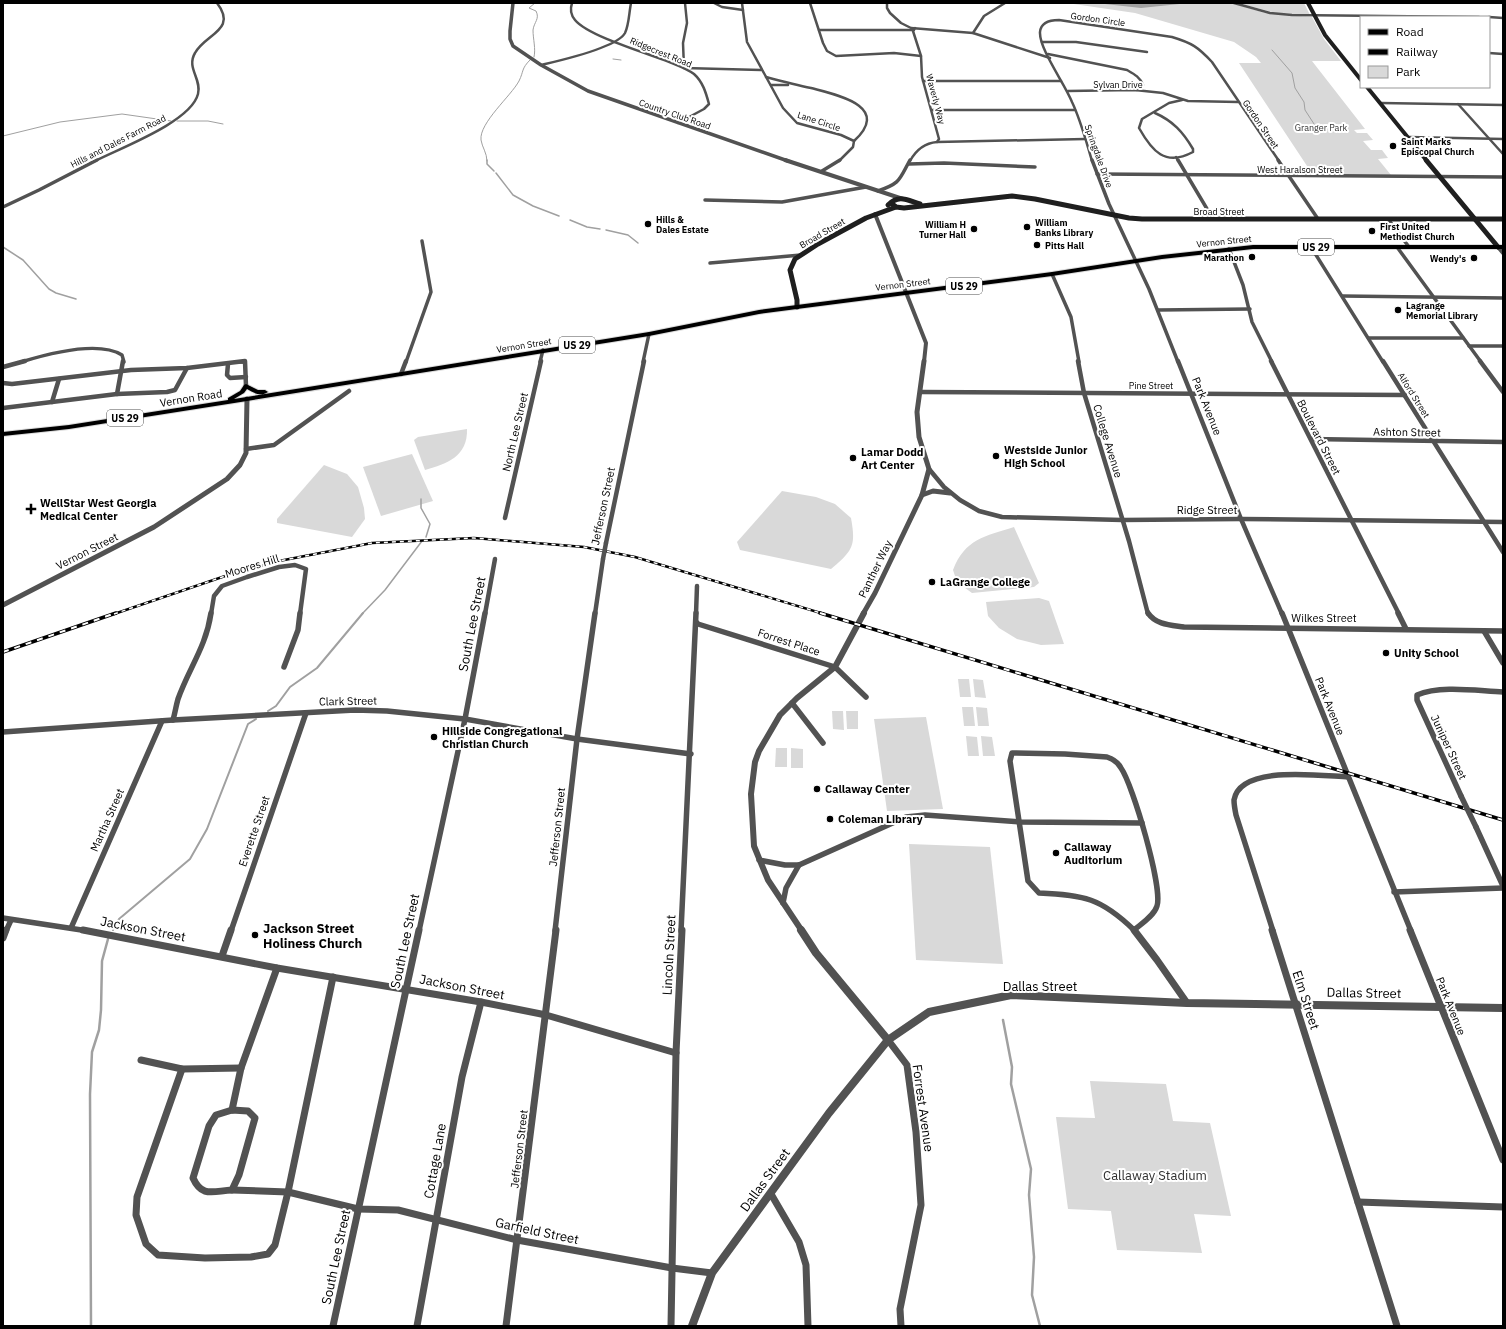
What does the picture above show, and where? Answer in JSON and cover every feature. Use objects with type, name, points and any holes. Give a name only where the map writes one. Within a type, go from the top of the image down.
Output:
[{"type":"main road","points":[[1308,3],[1327,37],[1360,79]]},
{"type":"main road","points":[[1368,88],[1475,219],[1500,247]]},
{"type":"main road","name":"Broad Street","points":[[797,307],[797,300],[790,270],[793,262],[801,255],[848,227],[883,211],[910,204],[938,203],[1002,196],[1017,197],[1142,219],[1503,219]]},
{"type":"main road","points":[[896,207],[892,202],[903,198],[910,204]]},
{"type":"main road","name":"Broad Street","points":[[883,211],[892,202]]},
{"type":"main road","name":"Vernon Street","points":[[358,381],[649,334],[759,312],[1052,274],[1228,249],[1253,247],[1500,247]]},
{"type":"main road","name":"Vernon Road","points":[[3,434],[69,427],[358,381]]},
{"type":"main road","points":[[222,403],[242,392],[246,386],[257,392],[302,390]]},
{"type":"street","name":"Hills and Dales Farm Road","points":[[3,207],[34,194],[98,158],[164,127],[187,111],[196,100],[199,90],[198,80],[191,68],[193,56],[199,47],[217,31],[224,21],[224,13],[217,3]]},
{"type":"street","name":"Country Club Road","points":[[513,3],[510,39],[513,46],[522,53],[588,91],[678,123],[903,198]]},
{"type":"street","name":"Ridgecrest Road","points":[[572,3],[570,10],[574,19],[580,26],[684,68],[693,72],[700,79],[706,91],[709,104],[704,109],[678,123]]},
{"type":"street","points":[[542,65],[596,49],[624,36],[631,3]]},
{"type":"street","points":[[685,3],[687,23],[683,43],[684,68],[761,70],[747,42],[742,3]]},
{"type":"street","points":[[714,3],[722,7],[742,10]]},
{"type":"street","points":[[810,3],[827,51],[836,56],[894,53],[921,56]]},
{"type":"street","points":[[887,3],[887,8],[896,19],[914,29]]},
{"type":"street","points":[[973,33],[984,16],[1005,3]]},
{"type":"street","points":[[1234,3],[1276,14],[1360,17]]},
{"type":"street","points":[[1490,17],[1503,18]]},
{"type":"street","name":"Gordon Circle","points":[[1042,42],[1040,31],[1043,24],[1054,20],[1172,37],[1188,42]]},
{"type":"street","points":[[819,30],[914,29],[973,33],[1022,50],[1127,70],[1137,75],[1142,80],[1143,85],[1137,90]]},
{"type":"street","name":"Waverly Way","points":[[880,191],[894,185],[909,164],[914,153],[929,143],[937,142],[939,139],[921,73],[921,56],[914,29]]},
{"type":"street","points":[[1049,56],[1042,42],[1076,42],[1147,52]]},
{"type":"street","name":"Gordon Street","points":[[1188,42],[1199,48],[1212,62],[1318,219]]},
{"type":"street","points":[[1490,53],[1503,54]]},
{"type":"street","name":"Springdale Drive","points":[[1049,56],[1061,81],[1068,91],[1097,174],[1135,261]]},
{"type":"street","name":"Lane Circle","points":[[761,70],[771,84],[776,97],[792,120],[797,123],[841,135],[854,141]]},
{"type":"street","points":[[766,77],[846,98],[862,106],[866,113],[867,124],[864,132],[854,141],[853,147],[840,160],[822,171]]},
{"type":"street","points":[[923,81],[1061,81]]},
{"type":"street","points":[[771,84],[799,85]]},
{"type":"street","name":"Sylvan Drive","points":[[1068,91],[1137,90],[1163,93],[1182,100],[1198,102],[1238,102]]},
{"type":"street","points":[[1155,113],[1171,120],[1179,127],[1193,149],[1189,155],[1176,158],[1159,154],[1153,149],[1139,128],[1142,119],[1155,113],[1169,103],[1182,100]]},
{"type":"street","points":[[1381,103],[1503,104]]},
{"type":"street","points":[[1458,104],[1503,154]]},
{"type":"street","points":[[932,110],[1075,110]]},
{"type":"street","points":[[1409,137],[1503,139]]},
{"type":"street","points":[[937,142],[1085,140]]},
{"type":"street","points":[[1176,158],[1213,219]]},
{"type":"street","points":[[909,164],[944,163],[1034,167]]},
{"type":"street","name":"West Haralson Street","points":[[1097,174],[1188,176],[1503,177]]},
{"type":"street","points":[[705,200],[782,202],[866,186]]},
{"type":"street","name":"Country Club Road","points":[[880,191],[892,202]]},
{"type":"street","points":[[875,214],[926,343],[922,392],[917,404],[917,429],[929,469]]},
{"type":"street","points":[[1388,219],[1409,246]]},
{"type":"street","points":[[401,374],[431,292],[422,241]]},
{"type":"street","points":[[1397,246],[1503,392]]},
{"type":"street","name":"Alford Street","points":[[1311,247],[1503,552]]},
{"type":"street","points":[[1500,247],[1503,253]]},
{"type":"street","name":"Boulevard Street","points":[[1228,249],[1238,268],[1250,309],[1252,322],[1406,629]]},
{"type":"street","points":[[710,263],[801,255]]},
{"type":"street","name":"Park Avenue","points":[[1135,261],[1150,288],[1241,519],[1288,628],[1503,1160]]},
{"type":"street","name":"College Avenue","points":[[1052,274],[1071,317],[1084,393],[1148,614]]},
{"type":"street","points":[[1343,296],[1503,298]]},
{"type":"street","points":[[1158,310],[1250,309]]},
{"type":"street","name":"Jefferson Street","points":[[506,1326],[546,1015],[577,739],[603,559],[649,334]]},
{"type":"street","points":[[1369,338],[1463,338]]},
{"type":"street","points":[[1469,346],[1503,346]]},
{"type":"street","points":[[3,367],[49,354],[97,348],[114,350],[122,355],[124,363],[117,394]]},
{"type":"street","name":"North Lee Street","points":[[505,518],[543,350]]},
{"type":"street","points":[[3,383],[12,384],[122,371],[187,368],[245,361],[246,386]]},
{"type":"street","points":[[228,364],[227,375],[230,378],[246,376]]},
{"type":"street","points":[[3,408],[117,394],[167,392],[175,390],[179,386],[187,368]]},
{"type":"street","points":[[52,402],[59,379]]},
{"type":"street","points":[[246,449],[274,445],[349,391]]},
{"type":"street","name":"Pine Street","points":[[922,392],[1405,395]]},
{"type":"street","name":"Vernon Street","points":[[3,605],[135,538],[178,512],[232,474],[243,461],[246,449],[246,399]]},
{"type":"street","name":"Ashton Street","points":[[1310,439],[1503,442]]},
{"type":"street","name":"Ridge Street","points":[[929,469],[950,493],[961,502],[971,508],[997,516],[1122,520],[1241,519],[1503,522]]},
{"type":"street","name":"Panther Way","points":[[783,903],[768,880],[754,846],[751,812],[752,782],[755,762],[770,731],[780,715],[835,667],[875,593],[922,495],[929,469]]},
{"type":"street","points":[[922,495],[933,491],[950,493]]},
{"type":"street","name":"South Lee Street","points":[[333,1326],[465,719],[495,559]]},
{"type":"street","name":"Moores Hill","points":[[173,720],[178,699],[203,646],[209,628],[216,591],[232,582],[289,566],[300,566],[306,569],[302,589],[300,620],[292,648],[284,667]]},
{"type":"street","name":"Lincoln Street","points":[[671,1326],[676,1053],[691,754],[697,586]]},
{"type":"street","name":"Wilkes Street","points":[[1148,614],[1156,621],[1184,627],[1503,631]]},
{"type":"street","name":"Forrest Place","points":[[696,622],[698,624],[835,667],[866,698]]},
{"type":"street","points":[[1484,631],[1503,663]]},
{"type":"street","name":"Juniper Street","points":[[1503,692],[1434,691],[1416,695],[1503,887]]},
{"type":"street","points":[[792,703],[823,743]]},
{"type":"street","name":"Clark Street","points":[[3,732],[306,712],[355,710],[387,711],[465,719],[577,739],[691,754]]},
{"type":"street","name":"Everette Street","points":[[222,956],[306,712]]},
{"type":"street","name":"Martha Street","points":[[71,928],[162,721]]},
{"type":"street","points":[[1133,931],[1151,915],[1157,907],[1158,894],[1142,823],[1132,790],[1114,759],[1095,755],[1012,754],[1010,761],[1028,881],[1039,893],[1075,896],[1092,900],[1109,909],[1146,945],[1187,1003]]},
{"type":"street","name":"Elm Street","points":[[1348,777],[1288,775],[1263,777],[1250,780],[1240,788],[1234,798],[1236,815],[1397,1326]]},
{"type":"street","points":[[759,860],[785,865],[799,865],[906,817],[925,815],[1020,822],[1142,823]]},
{"type":"street","points":[[783,903],[786,888],[799,865]]},
{"type":"street","points":[[1394,892],[1503,887]]},
{"type":"street","name":"Forrest Avenue","points":[[783,903],[816,953],[907,1065],[916,1132],[921,1205],[900,1309],[901,1326]]},
{"type":"street","name":"Jackson Street","points":[[3,918],[71,928],[222,956],[277,968],[481,1002],[546,1015],[676,1053]]},
{"type":"street","points":[[3,938],[11,920]]},
{"type":"street","points":[[232,1190],[239,1175],[255,1118],[248,1111],[232,1110],[242,1068],[277,968]]},
{"type":"street","points":[[182,1069],[137,1198],[136,1215],[146,1244],[158,1255],[205,1258],[251,1257],[268,1254],[275,1245],[288,1192],[333,977]]},
{"type":"street","name":"Dallas Street","points":[[692,1326],[712,1273],[829,1113],[888,1040],[929,1012],[1011,995],[1187,1003],[1503,1008]]},
{"type":"street","name":"Cottage Lane","points":[[418,1326],[462,1077],[481,1002]]},
{"type":"street","points":[[141,1060],[182,1069],[242,1068]]},
{"type":"street","name":"Garfield Street","points":[[232,1110],[216,1115],[209,1126],[193,1178],[197,1187],[205,1192],[232,1190],[288,1192],[358,1209],[398,1210],[517,1240],[672,1268],[712,1273]]},
{"type":"street","points":[[771,1194],[799,1242],[806,1265],[808,1326]]},
{"type":"street","points":[[1358,1202],[1503,1207]]},
{"type":"green space","name":"Granger Park","points":[[1067,3],[1231,3],[1265,13],[1312,17],[1324,39],[1341,61],[1312,61],[1365,129],[1354,130],[1357,133],[1367,133],[1373,140],[1363,141],[1371,150],[1382,150],[1388,158],[1378,159],[1391,175],[1313,175],[1239,63],[1261,63],[1256,57],[1234,42],[1135,13]]},
{"type":"green space","points":[[1238,3],[1304,3],[1310,15],[1276,13]]},
{"type":"green space","points":[[467,429],[464,446],[455,457],[448,462],[425,470],[414,440],[418,437]]},
{"type":"green space","points":[[412,454],[433,501],[381,516],[363,467]]},
{"type":"green space","points":[[324,465],[347,474],[358,487],[364,508],[365,519],[352,537],[277,523],[277,519]]},
{"type":"green space","points":[[782,491],[816,497],[835,504],[851,518],[853,541],[851,547],[844,557],[831,569],[740,550],[737,542]]},
{"type":"green space","points":[[1014,527],[1039,583],[1034,587],[972,593],[957,582],[953,570],[964,551],[970,545],[985,536]]},
{"type":"green space","points":[[1039,598],[1049,601],[1064,644],[1041,645],[1017,639],[999,628],[988,616],[986,602]]},
{"type":"green space","points":[[958,679],[969,679],[971,697],[960,697]]},
{"type":"green space","points":[[973,679],[983,680],[986,698],[975,697]]},
{"type":"green space","points":[[962,707],[973,707],[975,726],[964,726]]},
{"type":"green space","points":[[976,707],[987,708],[989,726],[978,726]]},
{"type":"green space","points":[[832,711],[843,711],[844,730],[833,729]]},
{"type":"green space","points":[[846,711],[858,711],[858,729],[847,729]]},
{"type":"green space","points":[[926,717],[943,809],[887,811],[874,719]]},
{"type":"green space","points":[[966,736],[977,737],[979,756],[968,756]]},
{"type":"green space","points":[[981,736],[992,737],[995,756],[983,756]]},
{"type":"green space","points":[[776,748],[787,748],[787,767],[775,767]]},
{"type":"green space","points":[[791,748],[803,749],[803,768],[791,768]]},
{"type":"green space","points":[[909,844],[990,847],[1003,964],[916,960]]},
{"type":"green space","name":"Callaway Stadium","points":[[1090,1081],[1166,1084],[1173,1121],[1210,1123],[1231,1216],[1194,1214],[1202,1253],[1117,1250],[1111,1211],[1068,1209],[1056,1117],[1095,1118]]},
{"type":"shaded area","points":[[1096,3],[1189,3],[1141,8]]},
{"type":"waterway","points":[[534,57],[535,51],[533,30],[537,14],[536,11],[529,8],[535,3]]},
{"type":"waterway","points":[[1272,50],[1292,73],[1295,88],[1304,102],[1305,110],[1316,127]]},
{"type":"waterway","points":[[613,59],[621,60]]},
{"type":"waterway","points":[[487,161],[481,140],[482,133],[490,118],[519,81],[524,68],[530,60]]},
{"type":"waterway","points":[[3,136],[60,122],[122,114],[171,121]]},
{"type":"waterway","points":[[177,121],[208,121],[223,124]]},
{"type":"waterway","points":[[487,161],[487,164],[494,171]]},
{"type":"waterway","points":[[496,173],[513,195],[533,206],[559,216]]},
{"type":"waterway","points":[[570,220],[587,227],[600,229]]},
{"type":"waterway","points":[[606,230],[628,235],[638,243]]},
{"type":"waterway","points":[[3,247],[23,260],[49,289],[56,293],[76,299]]},
{"type":"waterway","points":[[421,499],[421,508],[430,524],[426,537]]},
{"type":"waterway","points":[[362,614],[385,590],[422,541]]},
{"type":"waterway","points":[[268,711],[276,706],[290,687],[317,668],[363,613]]},
{"type":"waterway","points":[[113,930],[119,919],[190,859],[207,829],[248,724],[256,719]]},
{"type":"waterway","points":[[91,1326],[90,1094],[92,1052],[99,1030],[101,1010],[102,961],[108,939]]},
{"type":"waterway","points":[[1003,1020],[1012,1067],[1011,1084],[1031,1169],[1029,1195],[1034,1257],[1032,1295],[1040,1326]]},
{"type":"railway","points":[[114,614],[231,574],[279,561],[372,543],[474,538],[584,547],[635,557],[824,614]]},
{"type":"railway","points":[[3,652],[116,613]]},
{"type":"railway","points":[[820,613],[1503,820]]},
{"type":"place","name":"Saint Marks Episcopal Church","points":[[1393,146]]},
{"type":"place","name":"Hills & Dales Estate","points":[[648,224]]},
{"type":"place","name":"William Banks Library","points":[[1027,227]]},
{"type":"place","name":"William H Turner Hall","points":[[974,229]]},
{"type":"place","name":"First United Methodist Church","points":[[1372,231]]},
{"type":"place","name":"Pitts Hall","points":[[1037,245]]},
{"type":"place","name":"Marathon","points":[[1252,257]]},
{"type":"place","name":"Wendy's","points":[[1474,258]]},
{"type":"place","name":"Lagrange Memorial Library","points":[[1398,310]]},
{"type":"place","name":"Westside Junior High School","points":[[996,456]]},
{"type":"place","name":"Lamar Dodd Art Center","points":[[853,458]]},
{"type":"place","name":"WellStar West Georgia Medical Center","points":[[31,509]]},
{"type":"place","name":"LaGrange College","points":[[932,582]]},
{"type":"place","name":"Unity School","points":[[1386,653]]},
{"type":"place","name":"Hillside Congregational Christian Church","points":[[434,737]]},
{"type":"place","name":"Callaway Center","points":[[817,789]]},
{"type":"place","name":"Coleman Library","points":[[830,819]]},
{"type":"place","name":"Callaway Auditorium","points":[[1056,853]]},
{"type":"place","name":"Jackson Street Holiness Church","points":[[255,935]]}]
